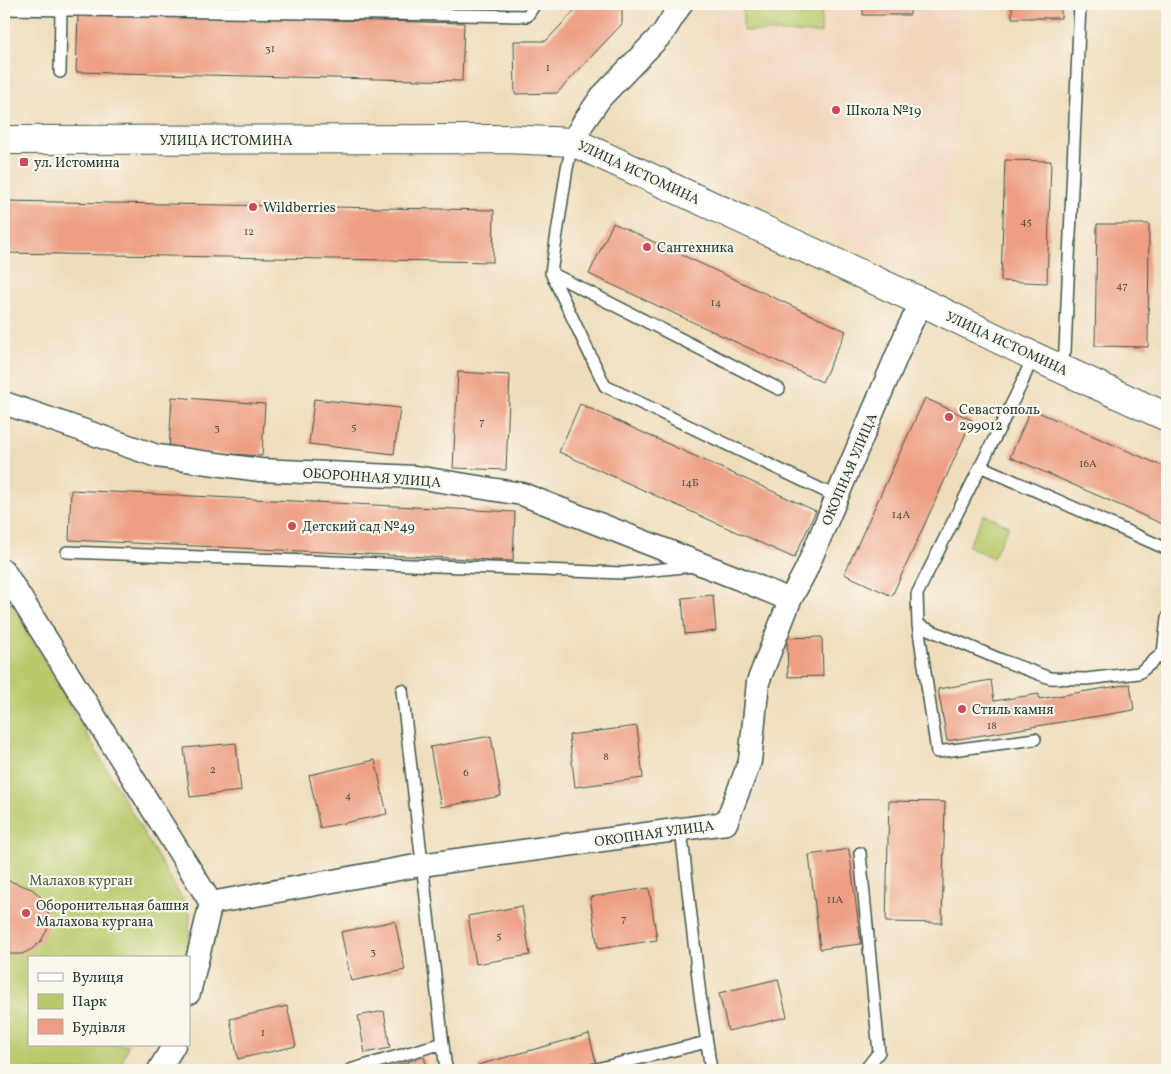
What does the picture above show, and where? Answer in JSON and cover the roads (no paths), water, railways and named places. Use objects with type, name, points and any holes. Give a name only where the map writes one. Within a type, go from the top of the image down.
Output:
[{"type":"main road","name":"УЛИЦА ИСТОМИНА","points":[[4,141],[505,139],[573,142],[922,302],[1032,356],[1167,418]]},
{"type":"street","points":[[573,142],[583,123],[601,97],[663,34],[681,4]]},
{"type":"street","name":"ОКОПНАЯ УЛИЦА","points":[[211,903],[421,865],[726,823],[750,761],[758,682],[790,600],[806,570],[908,329],[922,302]]},
{"type":"street","name":"ОБОРОННАЯ УЛИЦА","points":[[4,403],[157,456],[260,470],[416,477],[522,494],[790,600]]},
{"type":"street","points":[[4,571],[211,903],[190,989]]},
{"type":"street","points":[[159,1070],[173,1046]]},
{"type":"lane","points":[[4,9],[493,10],[527,16],[535,4]]},
{"type":"lane","points":[[1058,367],[1065,351],[1080,4]]},
{"type":"lane","points":[[60,72],[61,10]]},
{"type":"lane","points":[[573,142],[567,168],[552,273],[605,386],[837,496]]},
{"type":"lane","points":[[552,273],[779,389]]},
{"type":"lane","points":[[1032,356],[1021,385],[917,594],[918,625],[937,752],[1035,739]]},
{"type":"lane","points":[[980,466],[1167,549]]},
{"type":"lane","points":[[67,552],[623,573],[703,565]]},
{"type":"lane","points":[[918,625],[1050,678],[1086,679],[1139,673],[1163,653],[1167,618]]},
{"type":"lane","points":[[402,690],[421,865],[447,1070]]},
{"type":"lane","points":[[681,829],[700,995],[711,1070]]},
{"type":"lane","points":[[860,853],[879,1052],[864,1070]]},
{"type":"lane","points":[[592,1070],[707,1042]]},
{"type":"lane","points":[[350,1070],[443,1043]]},
{"type":"place","name":"Школа №19","points":[[836,110]]},
{"type":"place","name":"ул. Истомина","points":[[24,162]]},
{"type":"place","name":"Wildberries","points":[[253,207]]},
{"type":"place","name":"Сантехника","points":[[647,247]]},
{"type":"place","name":"Севастополь 299012","points":[[949,417]]},
{"type":"place","name":"Детский сад №49","points":[[292,526]]},
{"type":"place","name":"Стиль камня","points":[[962,709]]},
{"type":"place","name":"Оборонительная башня Малахова кургана","points":[[26,913]]},
{"type":"park label","name":"Малахов курган","points":[[81,880]]}]
